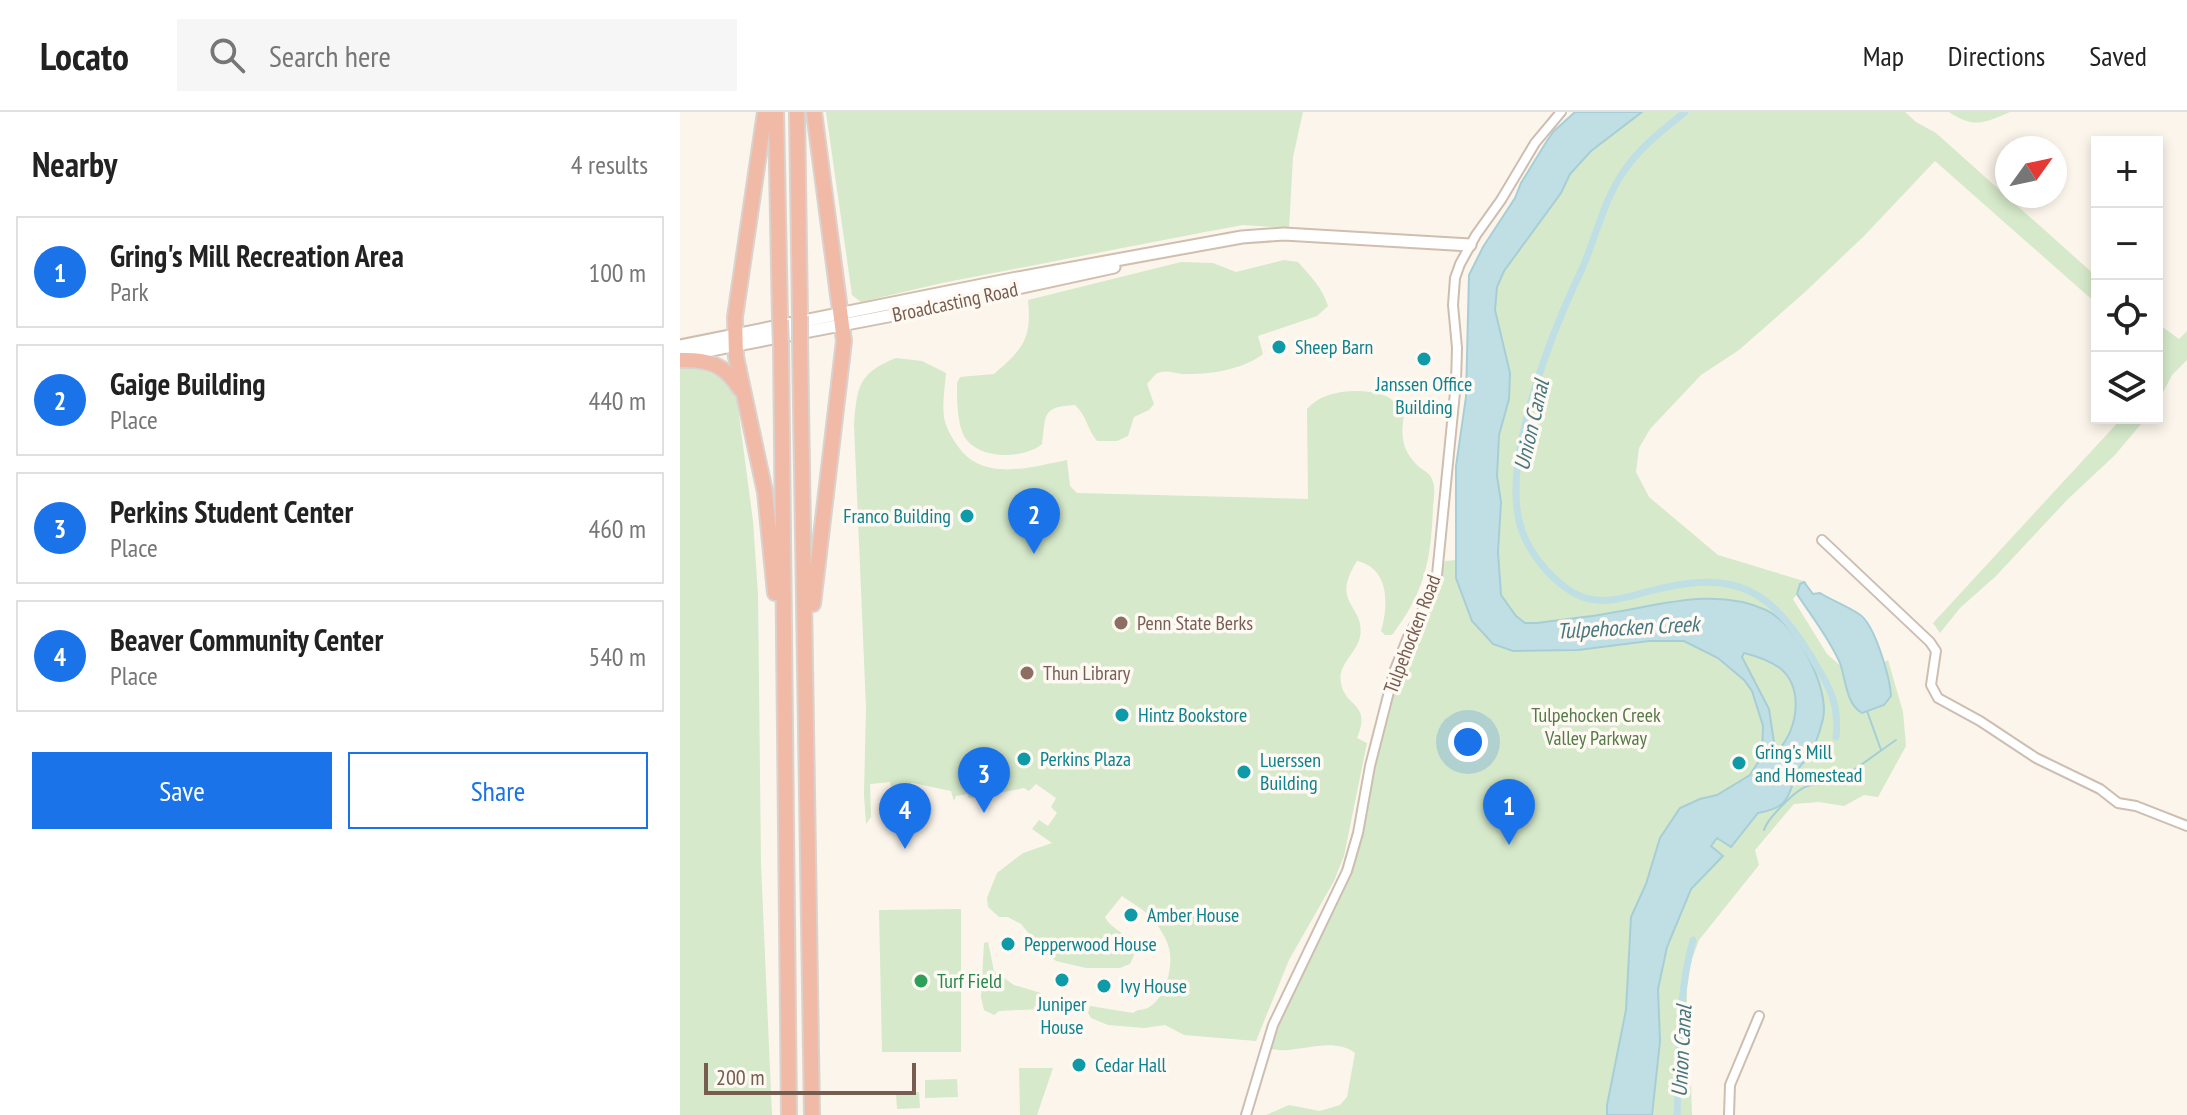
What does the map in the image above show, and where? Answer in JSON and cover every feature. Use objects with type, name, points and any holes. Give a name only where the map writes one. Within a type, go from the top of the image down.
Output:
[{"type":"highway","points":[[765,112],[735,317],[735,340],[765,492],[785,737]]},
{"type":"highway","points":[[776,112],[789,1115]]},
{"type":"highway","points":[[797,112],[812,1115]]},
{"type":"highway","points":[[806,692],[815,578],[844,341],[814,112]]},
{"type":"highway","points":[[680,358],[704,360],[722,367],[736,382],[746,400]]},
{"type":"street","name":"Tulpehocken Road","points":[[1246,1115],[1278,1011],[1347,871],[1394,672],[1437,575],[1456,382],[1453,291],[1460,264],[1535,143],[1561,112]]},
{"type":"street","name":"Broadcasting Road","points":[[680,346],[735,340],[1066,279],[1227,239],[1284,234],[1470,245]]},
{"type":"street","name":"Broadcasting Road","points":[[680,358],[735,340]]},
{"type":"street","points":[[1822,540],[1905,615],[1930,642],[1936,651],[1931,685],[1938,698],[2036,758],[2100,789],[2118,803],[2136,806],[2187,826]]},
{"type":"street","points":[[1729,1115],[1730,1085],[1759,1016]]},
{"type":"green space","points":[[826,112],[1303,112],[1293,157],[1289,228],[1243,225],[942,283],[861,302],[852,295]]},
{"type":"green space","name":"Tulpehocken Creek Valley Parkway","points":[[1575,112],[1905,112],[1936,133],[1995,186],[1995,208],[2020,208],[2091,272],[2091,299],[1935,161],[1864,236],[1805,292],[1739,350],[1701,375],[1650,429],[1639,448],[1636,472],[1649,497],[1718,555],[1807,582],[1793,599],[1827,654],[1857,680],[1888,660],[1903,712],[1906,746],[1878,797],[1864,795],[1844,806],[1819,802],[1794,804],[1755,850],[1759,865],[1699,940],[1687,973],[1687,1081],[1691,1082],[1692,1115],[1266,1115],[1289,1105],[1320,1111],[1340,1105],[1347,1097],[1355,1053],[1346,1048],[1325,1045],[1291,1050],[1270,1049],[1273,1034],[1358,854],[1375,766],[1399,674],[1413,638],[1431,608],[1445,561],[1456,560],[1456,466],[1466,397],[1469,275],[1553,132]]},
{"type":"green space","points":[[1949,112],[2010,112],[1973,122]]},
{"type":"green space","points":[[1284,260],[1298,262],[1319,288],[1328,306],[1317,316],[1258,336],[1263,354],[1235,368],[1202,374],[1156,374],[1147,384],[1154,404],[1134,417],[1128,436],[1117,441],[1097,441],[1075,405],[1056,408],[1047,414],[1042,444],[1023,453],[988,453],[969,443],[963,434],[958,415],[957,383],[960,377],[994,374],[1019,350],[1027,334],[1028,300],[1181,262],[1213,263],[1236,272]]},
{"type":"green space","points":[[2163,327],[2179,339],[2187,331],[2187,360],[2172,375],[2163,392]]},
{"type":"green space","points":[[896,358],[922,361],[946,373],[945,421],[967,457],[993,468],[1008,469],[1067,460],[1070,486],[1077,493],[1308,499],[1307,409],[1314,402],[1333,394],[1366,391],[1389,397],[1404,414],[1405,447],[1419,467],[1430,475],[1434,484],[1428,559],[1419,590],[1392,635],[1381,631],[1385,599],[1381,579],[1368,565],[1357,561],[1349,576],[1347,596],[1358,618],[1360,637],[1344,665],[1341,683],[1347,697],[1360,711],[1361,726],[1357,738],[1367,743],[1344,856],[1334,881],[1289,960],[1256,1041],[1184,1035],[1165,1025],[1144,1028],[1108,1025],[1091,1018],[1088,1013],[1090,1006],[1133,1013],[1147,1008],[1161,995],[1169,975],[1170,954],[1163,934],[1149,915],[1122,896],[1105,917],[1136,950],[1130,964],[1120,968],[1086,968],[1056,961],[1043,951],[1021,924],[1008,917],[999,917],[988,907],[987,898],[997,873],[1023,853],[1052,843],[1032,829],[1039,820],[1048,826],[1057,813],[1051,807],[1056,798],[1036,784],[1029,791],[1024,788],[975,798],[969,798],[967,794],[956,796],[954,801],[951,791],[913,783],[891,786],[890,782],[870,784],[871,817],[866,824],[866,708],[854,425],[856,401],[862,383],[874,369]]},
{"type":"green space","points":[[680,369],[714,375],[727,385],[737,400],[753,521],[758,594],[761,864],[772,1115],[680,1115]]},
{"type":"green space","points":[[2116,424],[2141,424],[2115,455],[2067,500],[1996,576],[1960,608],[1940,633],[1933,623]]},
{"type":"green space","name":"Turf Field","points":[[961,909],[961,1052],[882,1052],[879,910]]},
{"type":"green space","points":[[988,942],[994,971],[1014,985],[1041,993],[1041,1009],[999,1011],[994,1015],[984,1010],[981,997],[984,943]]},
{"type":"green space","points":[[1019,1068],[1053,1068],[1037,1115],[1020,1115]]},
{"type":"green space","points":[[957,1079],[958,1097],[925,1098],[925,1080]]},
{"type":"green space","points":[[919,1092],[920,1108],[897,1109],[896,1093]]},
{"type":"water","name":"Tulpehocken Creek","points":[[1575,112],[1642,112],[1591,151],[1570,174],[1561,193],[1504,271],[1497,287],[1495,310],[1510,373],[1509,399],[1499,435],[1497,476],[1501,502],[1498,552],[1501,595],[1525,623],[1688,600],[1747,603],[1766,610],[1789,628],[1816,674],[1824,706],[1823,719],[1810,755],[1799,768],[1787,798],[1777,807],[1758,813],[1731,847],[1717,838],[1711,846],[1723,856],[1691,889],[1667,947],[1658,989],[1660,1041],[1652,1115],[1607,1115],[1626,1010],[1631,917],[1646,884],[1660,838],[1680,808],[1717,795],[1750,775],[1762,756],[1763,726],[1752,691],[1744,680],[1718,658],[1684,641],[1649,641],[1578,650],[1513,651],[1493,644],[1472,621],[1456,578],[1456,466],[1466,397],[1469,275],[1553,132]],"holes":[[[1744,653],[1780,668],[1793,686],[1794,721],[1778,750],[1775,749],[1769,709],[1742,657]]]},
{"type":"water","points":[[1804,582],[1813,594],[1820,593],[1854,611],[1871,628],[1888,677],[1891,696],[1884,705],[1862,713],[1853,704],[1836,654],[1797,594],[1800,584]]},
{"type":"waterway","name":"Union Canal","points":[[1685,112],[1630,162],[1617,183],[1556,328],[1522,436],[1516,503],[1522,531],[1546,570],[1566,588],[1586,598],[1615,600],[1699,583],[1721,583],[1759,597],[1793,629],[1821,674],[1834,703],[1836,737]]},
{"type":"waterway","points":[[1867,711],[1881,750]]},
{"type":"waterway","points":[[1764,830],[1776,812],[1796,793],[1808,786],[1838,780],[1896,740]]},
{"type":"waterway","name":"Union Canal","points":[[1677,1115],[1682,1005],[1693,940]]},
{"type":"place","name":"Sheep Barn","points":[[1279,347]]},
{"type":"place","name":"Janssen Office Building","points":[[1424,359]]},
{"type":"place","name":"Franco Building","points":[[967,516]]},
{"type":"place","name":"Gaige Building","points":[[1034,554]]},
{"type":"place","name":"Penn State Berks","points":[[1121,623]]},
{"type":"place","name":"Thun Library","points":[[1027,673]]},
{"type":"place","name":"Hintz Bookstore","points":[[1122,715]]},
{"type":"place","name":"Perkins Plaza","points":[[1024,759]]},
{"type":"place","name":"Gring's Mill and Homestead","points":[[1739,763]]},
{"type":"place","name":"Luerssen Building","points":[[1244,772]]},
{"type":"place","name":"Perkins Student Center","points":[[984,813]]},
{"type":"place","name":"Gring's Mill Recreation Area","points":[[1509,845]]},
{"type":"place","name":"Beaver Community Center","points":[[905,849]]},
{"type":"place","name":"Amber House","points":[[1131,915]]},
{"type":"place","name":"Pepperwood House","points":[[1008,944]]},
{"type":"place","name":"Juniper House","points":[[1062,980]]},
{"type":"place","name":"Turf Field","points":[[921,981]]},
{"type":"place","name":"Ivy House","points":[[1104,986]]},
{"type":"place","name":"Cedar Hall","points":[[1079,1065]]}]
